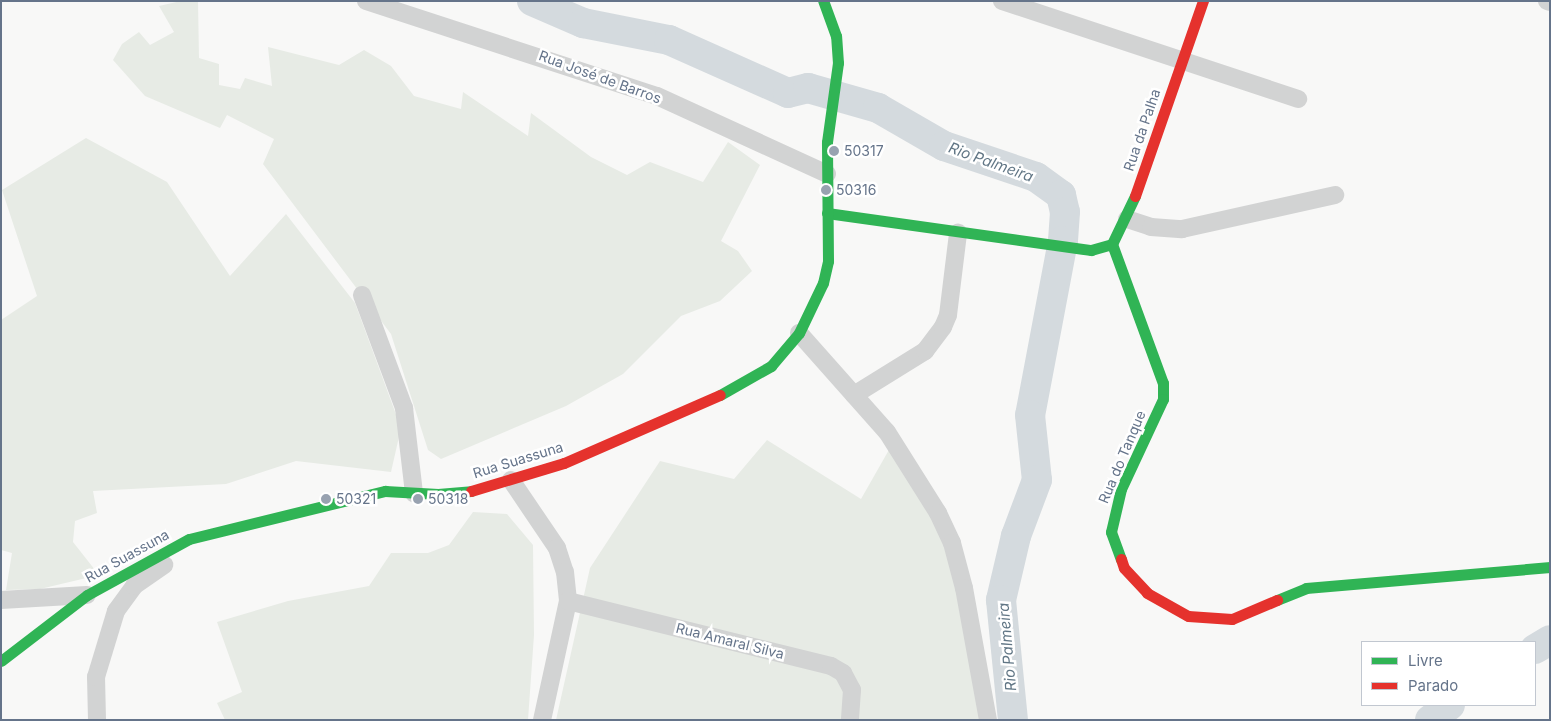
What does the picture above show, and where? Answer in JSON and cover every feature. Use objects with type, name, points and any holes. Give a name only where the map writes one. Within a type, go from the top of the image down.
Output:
[{"type":"street","name":"Rua Suassuna","points":[[1,660],[87,595],[189,539],[225,527],[350,497],[385,492],[414,493],[478,490],[564,463],[741,386],[771,366],[799,333],[823,283],[828,261],[826,174],[829,113],[838,63],[836,36],[823,1]]},
{"type":"street","points":[[1002,1],[1183,58],[1298,99]]},
{"type":"street","name":"Rua da Palha","points":[[1112,244],[1127,219],[1203,1]]},
{"type":"street","name":"Rua José de Barros","points":[[376,3],[657,96],[826,174]]},
{"type":"street","points":[[1127,219],[1151,227],[1182,229],[1335,195]]},
{"type":"street","points":[[827,213],[958,233],[1060,244],[1091,250],[1112,244]]},
{"type":"street","points":[[854,395],[925,351],[943,327],[948,315],[958,233]]},
{"type":"street","name":"Rua do Tanque","points":[[1112,244],[1163,384],[1163,399],[1121,489],[1111,532],[1124,568],[1147,593],[1168,608],[1188,616],[1232,619],[1306,588],[1550,566]]},
{"type":"street","points":[[362,296],[404,408],[414,493]]},
{"type":"street","points":[[799,333],[887,432],[920,479],[952,543],[988,720]]},
{"type":"street","points":[[511,480],[556,548],[565,572],[568,601],[547,718]]},
{"type":"street","points":[[97,720],[96,677],[121,602],[142,579],[225,527]]},
{"type":"street","points":[[1,600],[87,595]]},
{"type":"street","name":"Rua Amaral Silva","points":[[568,601],[831,666],[843,673],[852,690],[850,720]]},
{"type":"shaded area","points":[[181,1],[198,1],[199,58],[219,64],[219,85],[240,89],[245,78],[272,86],[268,47],[339,65],[364,50],[391,66],[414,96],[461,109],[463,92],[528,136],[531,113],[591,157],[627,175],[650,162],[703,182],[728,142],[760,165],[721,241],[738,251],[752,271],[720,301],[681,316],[623,374],[566,406],[441,459],[428,450],[391,334],[263,164],[274,139],[227,115],[220,128],[145,96],[113,60],[122,44],[139,32],[150,45],[174,32],[159,6]]},
{"type":"shaded area","points":[[86,138],[167,182],[230,276],[286,214],[355,303],[401,428],[391,472],[296,461],[226,484],[93,491],[97,513],[75,521],[73,542],[99,575],[40,589],[6,590],[12,553],[1,550],[1,320],[37,296],[2,190]]},
{"type":"shaded area","points":[[767,440],[861,499],[894,441],[948,536],[987,720],[556,720],[590,568],[660,461],[734,479]]},
{"type":"shaded area","points":[[473,512],[507,514],[533,545],[534,635],[528,720],[225,720],[217,703],[242,692],[217,622],[288,601],[369,586],[391,553],[428,553],[449,545]]},
{"type":"waterway","name":"Rio Palmeira","points":[[532,1],[583,23],[669,40],[788,93],[808,88],[878,108],[944,146],[1036,177],[1061,195],[1065,212],[1063,241],[1030,415],[1037,480],[1016,536],[1001,600],[1013,720]]},
{"type":"waterway","name":"Rio Palmeira","points":[[1536,648],[1550,640]]},
{"type":"waterway","name":"Rio Palmeira","points":[[1430,720],[1449,706]]},
{"type":"traffic: fast","points":[[720,395],[771,366],[799,333],[823,283],[828,261],[827,142],[838,63],[836,36],[823,1]]},
{"type":"traffic: fast","points":[[827,213],[1091,250],[1112,244],[1135,196]]},
{"type":"traffic: fast","points":[[1112,244],[1163,383],[1163,399],[1121,489],[1111,532],[1121,559]]},
{"type":"traffic: fast","points":[[1,661],[87,595],[189,539],[385,491],[438,494],[471,491]]},
{"type":"traffic: fast","points":[[1277,600],[1306,588],[1550,567]]},
{"type":"traffic: jam","points":[[1135,196],[1203,1]]},
{"type":"traffic: jam","points":[[471,491],[564,463],[720,395]]},
{"type":"traffic: jam","points":[[1121,559],[1124,568],[1147,593],[1188,616],[1232,619],[1277,600]]},
{"type":"place","name":"50317","points":[[834,151]]},
{"type":"place","name":"50316","points":[[826,190]]},
{"type":"place","name":"50321","points":[[326,499]]},
{"type":"place","name":"50318","points":[[418,499]]}]
